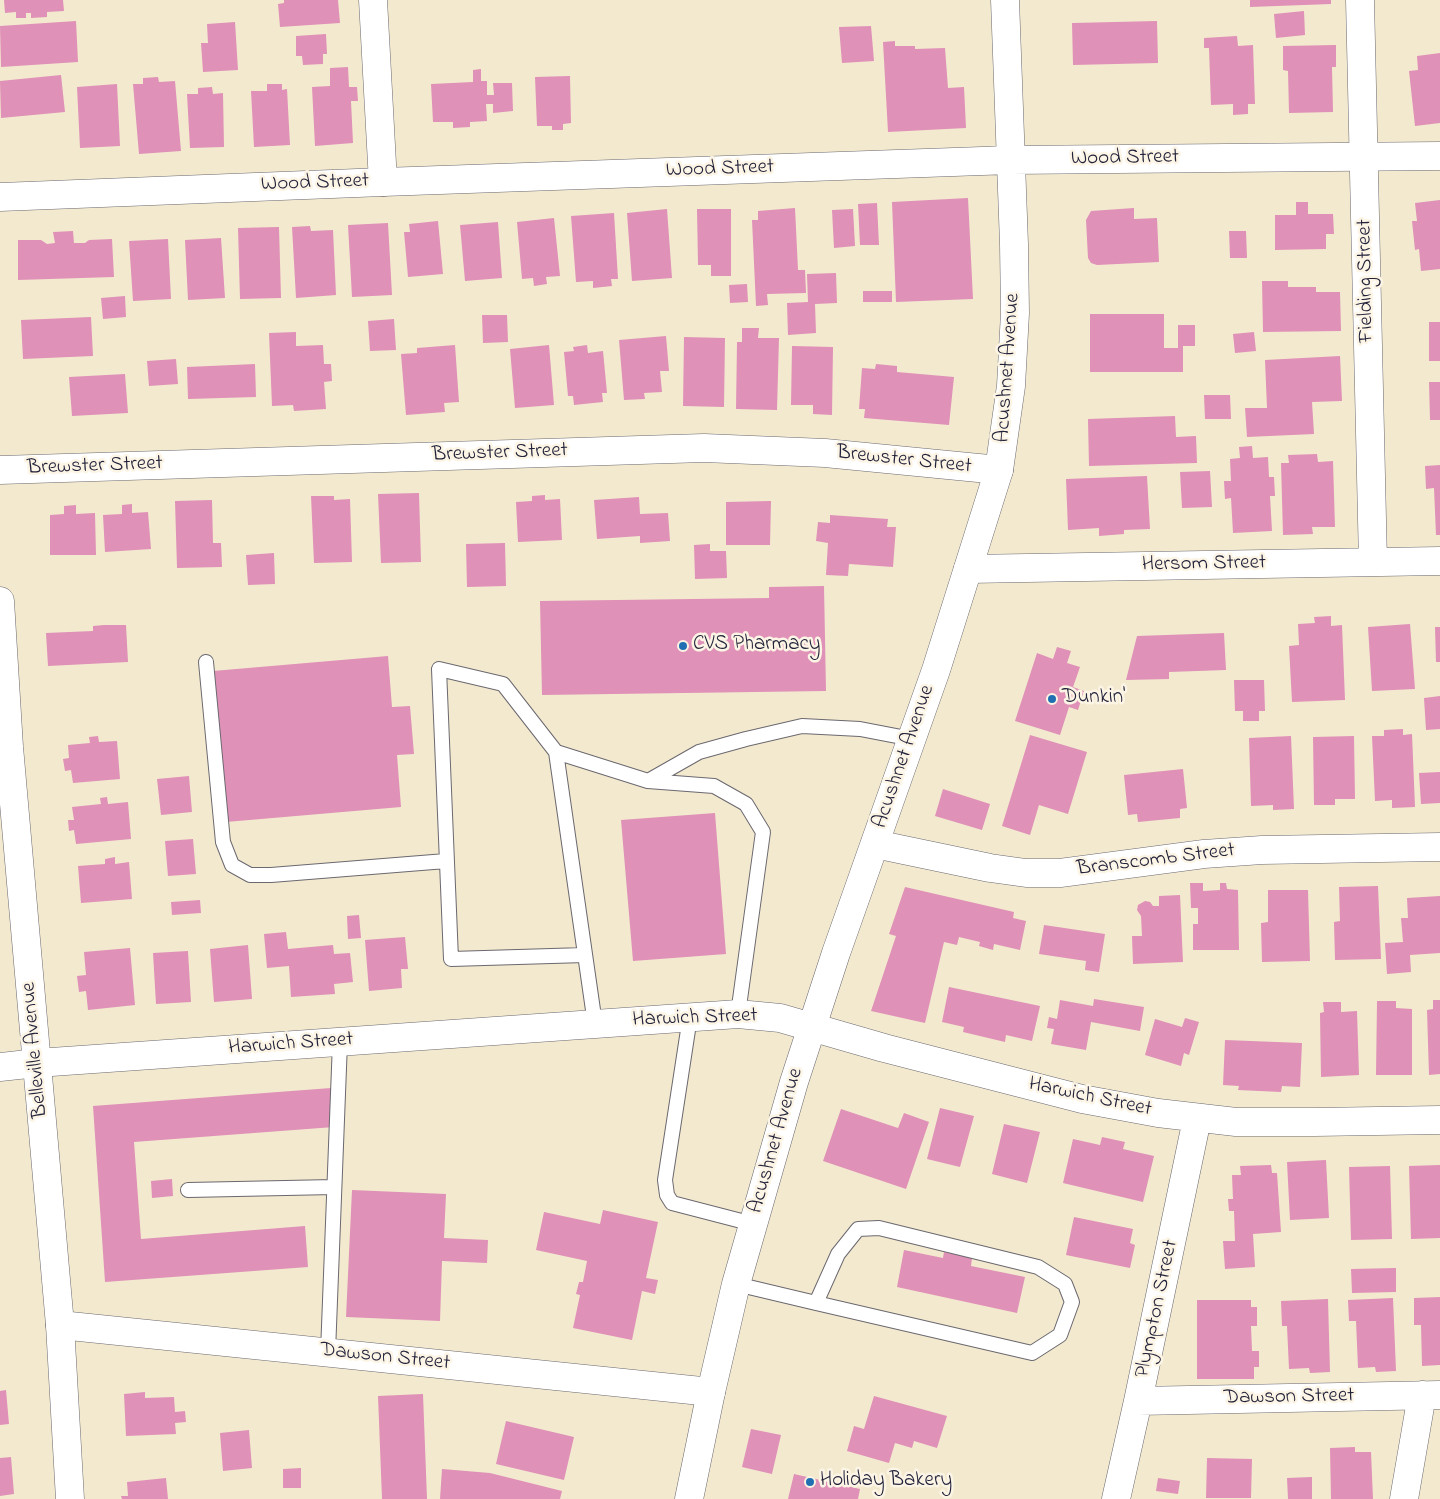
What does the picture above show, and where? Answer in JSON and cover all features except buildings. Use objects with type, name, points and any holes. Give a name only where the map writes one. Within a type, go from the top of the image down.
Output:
[{"type":"street","points":[[373,0],[383,182]]},
{"type":"street","name":"Acushnet Avenue","points":[[689,1499],[710,1392],[736,1284],[812,1027],[912,740],[999,470],[1007,423],[1014,348],[1014,252],[1005,0]]},
{"type":"street","name":"Fielding Street","points":[[1360,0],[1373,562]]},
{"type":"street","name":"Wood Street","points":[[0,197],[1011,160],[1440,156]]},
{"type":"street","name":"Brewster Street","points":[[0,470],[704,448],[825,453],[999,470]]},
{"type":"street","name":"Hersom Street","points":[[968,569],[1440,561]]},
{"type":"street","name":"Belleville Avenue","points":[[0,601],[4,748],[37,1063],[60,1325],[70,1499]]},
{"type":"street","name":"Branscomb Street","points":[[875,844],[956,862],[1026,873],[1060,873],[1204,854],[1262,850],[1440,847]]},
{"type":"street","name":"Harwich Street","points":[[0,1068],[37,1063],[738,1014],[780,1018],[893,1050],[1118,1107],[1236,1122],[1440,1120]]},
{"type":"street","name":"Plympton Street","points":[[1116,1499],[1197,1118]]},
{"type":"street","name":"Dawson Street","points":[[60,1325],[710,1392]]},
{"type":"street","points":[[1404,1499],[1431,1395]]},
{"type":"street","name":"Dawson Street","points":[[1138,1401],[1431,1395]]},
{"type":"lane","points":[[206,662],[223,842],[232,864],[250,875],[271,875],[446,862]]},
{"type":"lane","points":[[585,955],[451,958],[439,669],[503,684],[556,752],[595,1024]]},
{"type":"lane","points":[[648,781],[699,752],[802,726],[860,729],[912,740]]},
{"type":"lane","points":[[556,752],[648,781],[714,786],[746,804],[763,832],[738,1014]]},
{"type":"lane","points":[[690,1017],[665,1180],[666,1195],[672,1203],[753,1224]]},
{"type":"lane","points":[[328,1352],[340,1042]]},
{"type":"lane","points":[[188,1190],[334,1187]]},
{"type":"lane","points":[[736,1284],[816,1303],[1032,1353],[1060,1335],[1072,1302],[1065,1284],[1038,1267],[879,1228],[858,1229],[838,1254],[816,1303]]},
{"type":"place","name":"CVS Pharmacy","points":[[683,646]]},
{"type":"place","name":"Dunkin'","points":[[1052,699]]},
{"type":"place","name":"Holiday Bakery","points":[[810,1482]]}]
